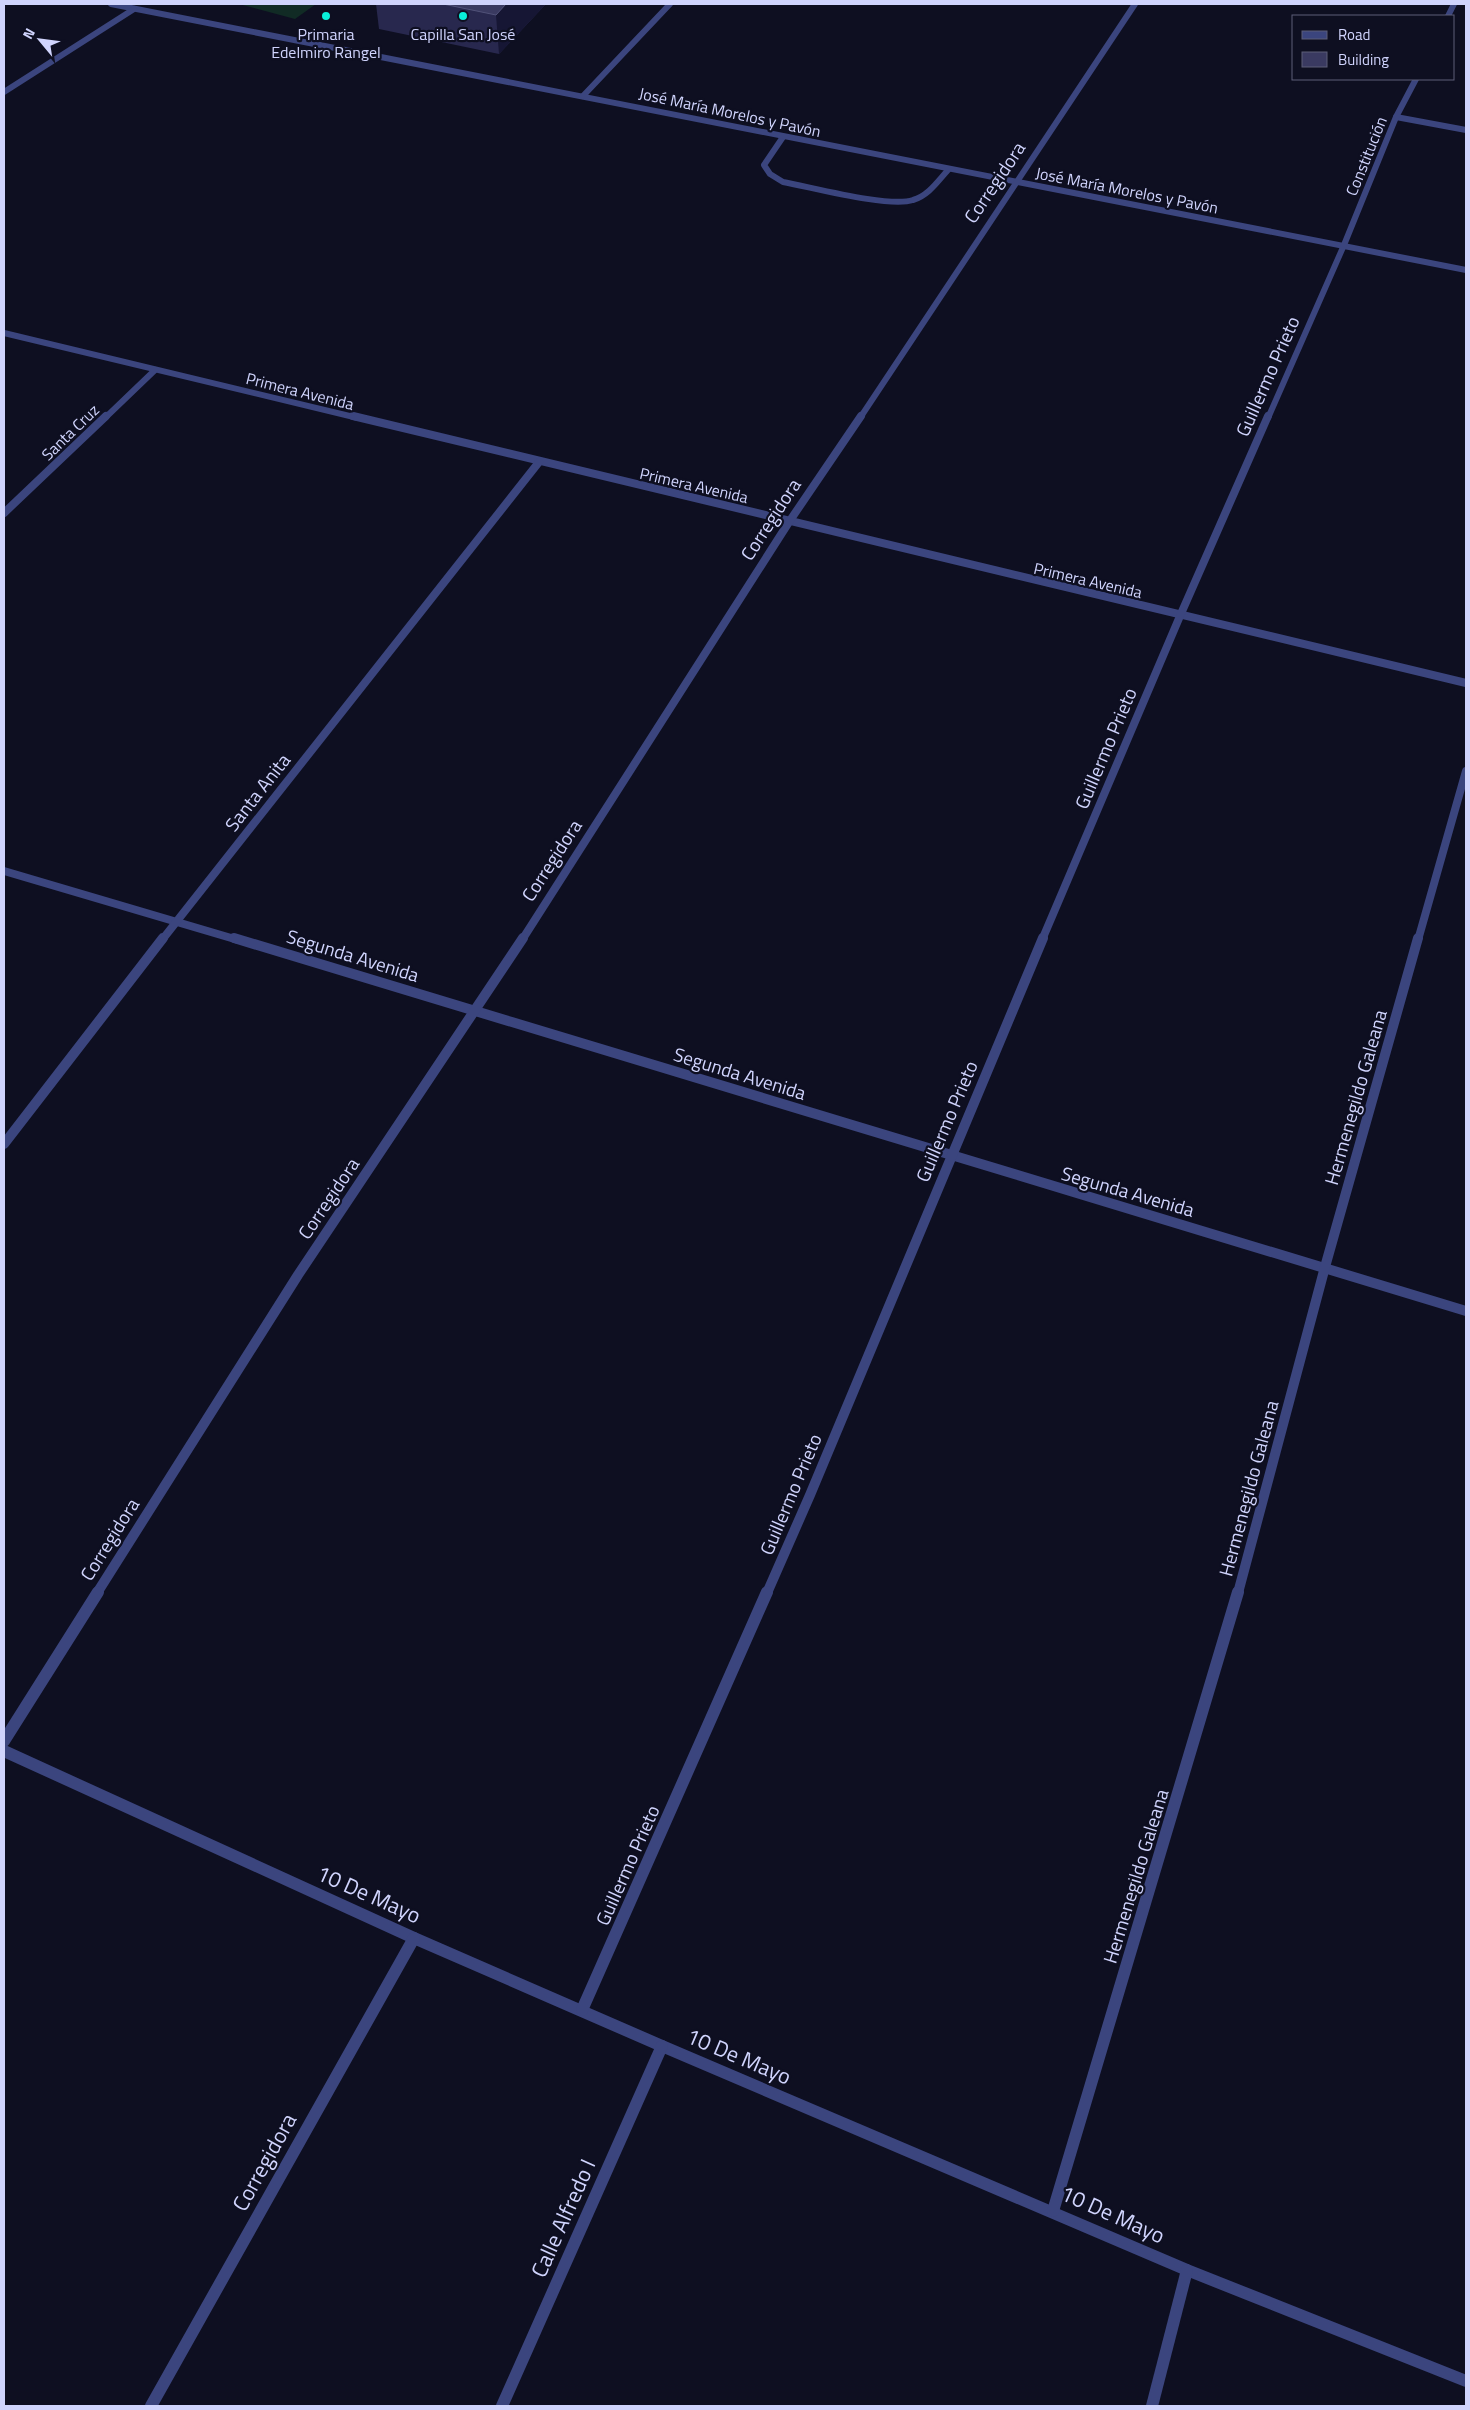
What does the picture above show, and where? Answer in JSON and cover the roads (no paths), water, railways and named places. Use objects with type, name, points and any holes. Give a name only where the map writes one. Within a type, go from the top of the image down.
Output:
[{"type":"street","name":"José María Morelos y Pavón","points":[[111,4],[583,96],[948,170],[1344,245]]},
{"type":"street","points":[[583,96],[670,4]]},
{"type":"street","name":"Corregidora","points":[[4,1741],[298,1275],[477,1010],[789,522],[907,349],[1135,4]]},
{"type":"street","points":[[4,92],[134,9]]},
{"type":"street","name":"Constitución","points":[[1344,245],[1396,117],[1415,80]]},
{"type":"street","points":[[1396,117],[1466,130]]},
{"type":"street","points":[[783,137],[764,165],[770,174],[783,182],[897,203],[923,197],[948,170]]},
{"type":"street","points":[[1344,245],[1466,270]]},
{"type":"street","name":"Guillermo Prieto","points":[[582,2010],[810,1495],[950,1156],[1180,616],[1344,245]]},
{"type":"street","name":"Primera Avenida","points":[[4,333],[1466,683]]},
{"type":"street","name":"Santa Cruz","points":[[4,513],[155,370]]},
{"type":"street","name":"Santa Anita","points":[[4,1144],[176,921],[539,462]]},
{"type":"street","name":"Hermenegildo Galeana","points":[[1054,2211],[1250,1555],[1325,1267],[1466,771]]},
{"type":"street","name":"Segunda Avenida","points":[[4,871],[477,1010],[950,1156],[1325,1267],[1466,1311]]},
{"type":"street","name":"10 De Mayo","points":[[4,1751],[414,1938],[662,2046],[1054,2211],[1187,2270],[1466,2381]]},
{"type":"street","name":"Corregidora","points":[[151,2406],[414,1938]]},
{"type":"street","name":"Calle Alfredo I","points":[[502,2406],[662,2046]]},
{"type":"street","points":[[1152,2406],[1187,2270]]},
{"type":"place","name":"Primaria Edelmiro Rangel","points":[[326,16]]},
{"type":"place","name":"Capilla San José","points":[[463,16]]}]
